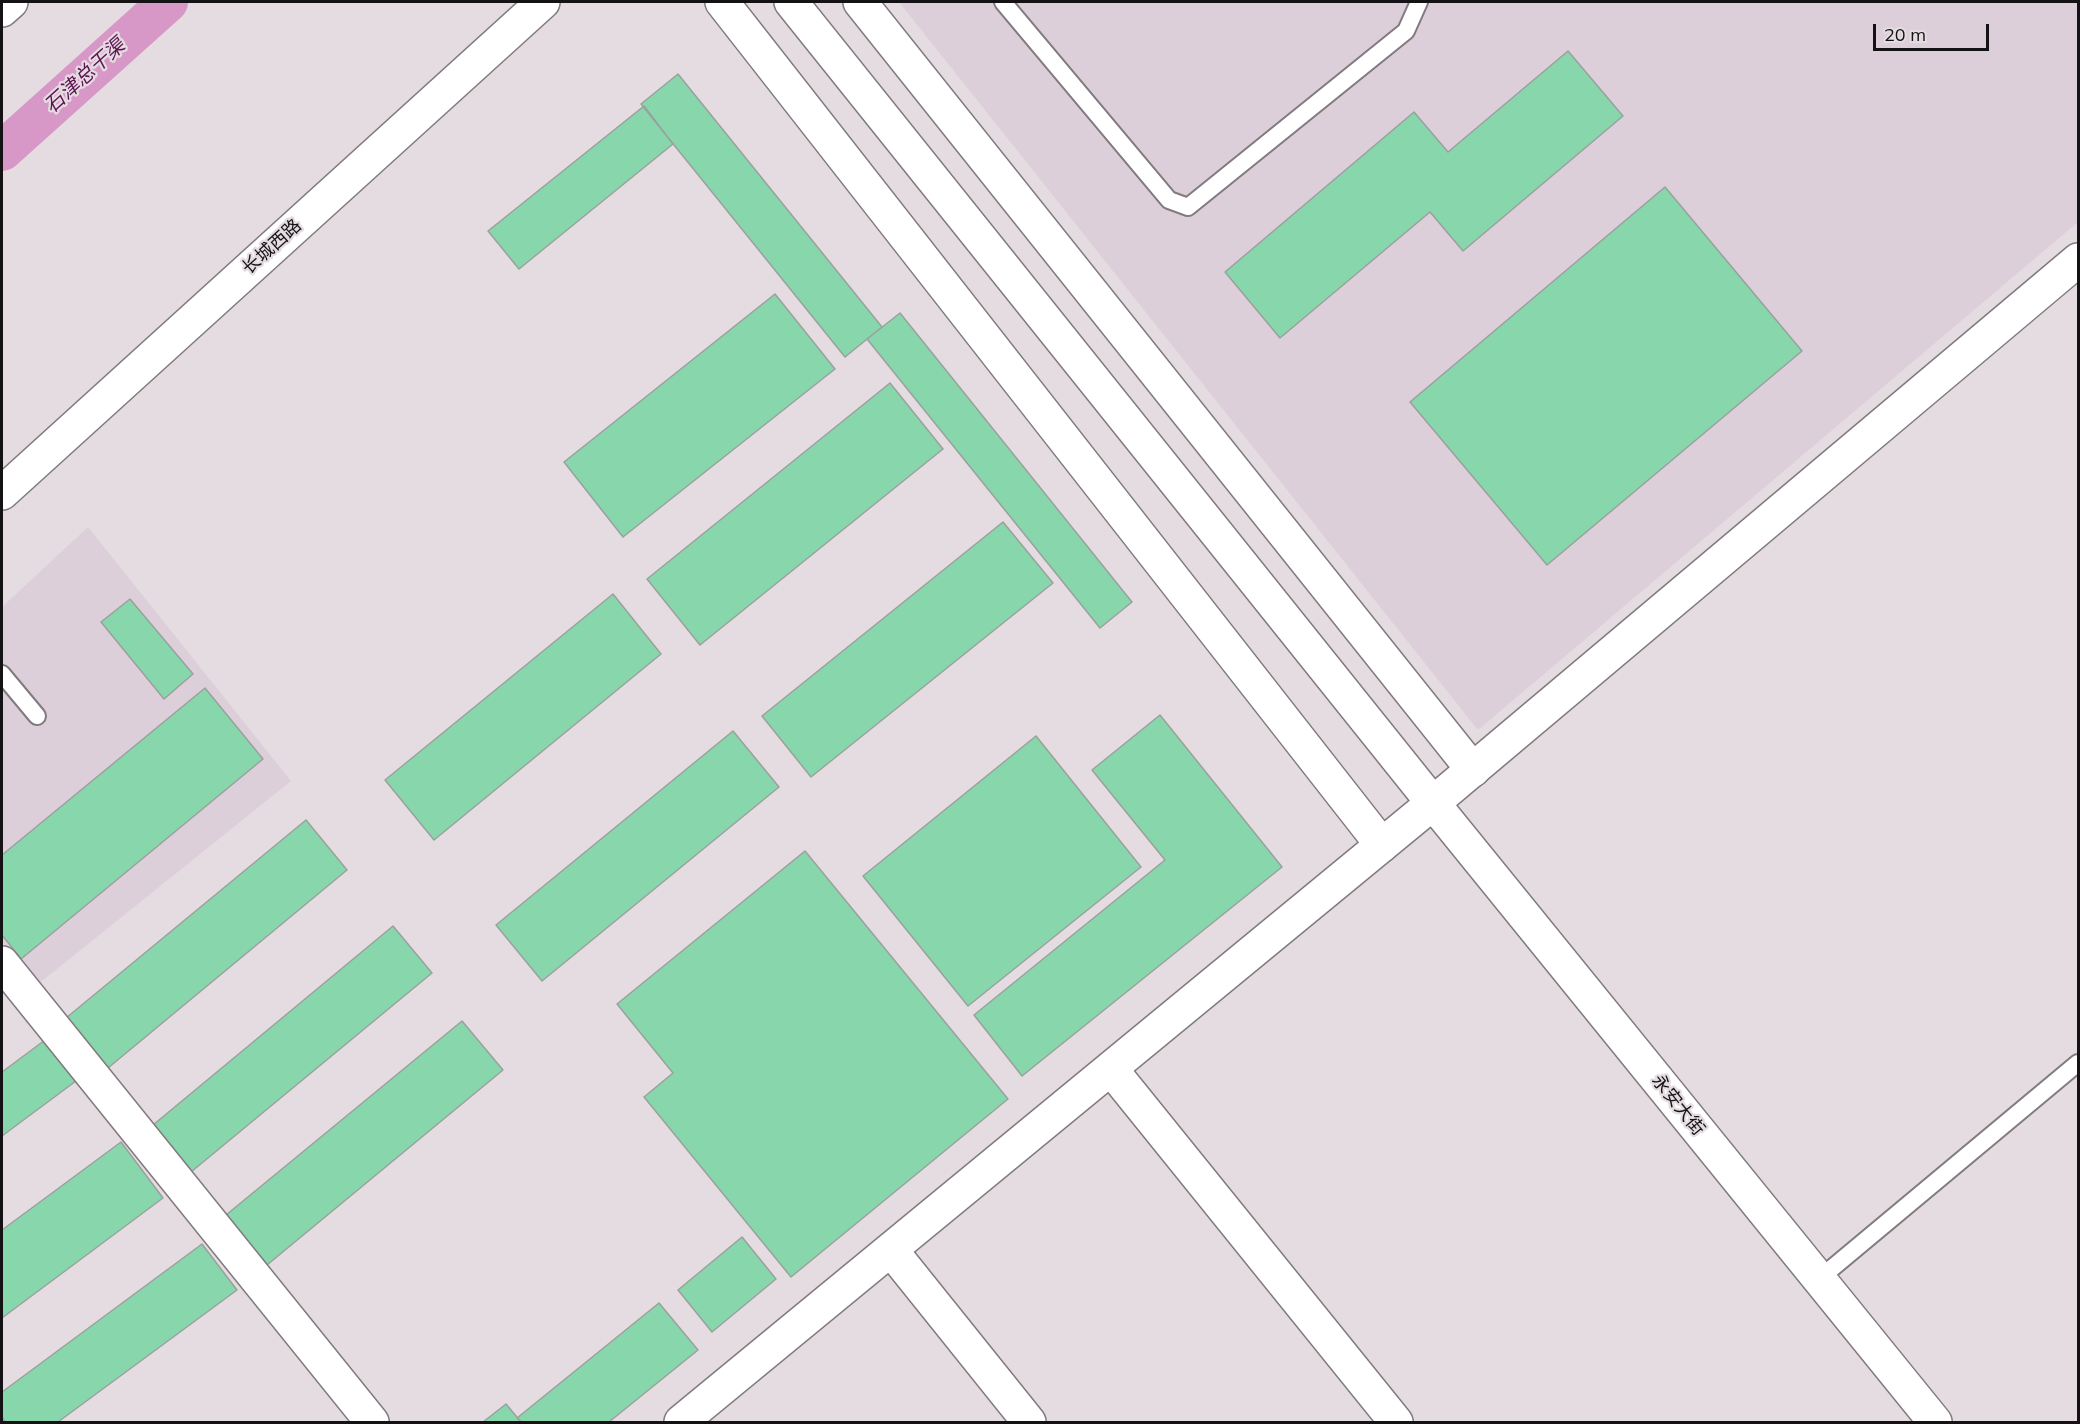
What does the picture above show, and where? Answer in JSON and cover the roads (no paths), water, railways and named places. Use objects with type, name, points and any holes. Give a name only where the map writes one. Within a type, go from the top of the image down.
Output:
[{"type":"main road","points":[[2,10],[11,2]]},
{"type":"main road","name":"长城西路","points":[[2,493],[543,2]]},
{"type":"main road","points":[[722,2],[1382,846]]},
{"type":"main road","name":"永安大街","points":[[791,2],[1427,795],[1935,1422]]},
{"type":"main road","points":[[860,2],[1473,770]]},
{"type":"main road","points":[[681,1422],[1382,846],[1427,795],[1473,770],[2079,260]]},
{"type":"main road","points":[[2,963],[372,1422]]},
{"type":"main road","points":[[1111,1069],[1396,1422]]},
{"type":"main road","points":[[891,1250],[1029,1422]]},
{"type":"lane","points":[[1003,2],[1169,200],[1188,207],[1406,31],[1419,2]]},
{"type":"lane","points":[[2,674],[37,716]]},
{"type":"lane","points":[[1819,1279],[2079,1063]]},
{"type":"waterway","name":"石津总干渠","points":[[2,151],[168,2]]}]
